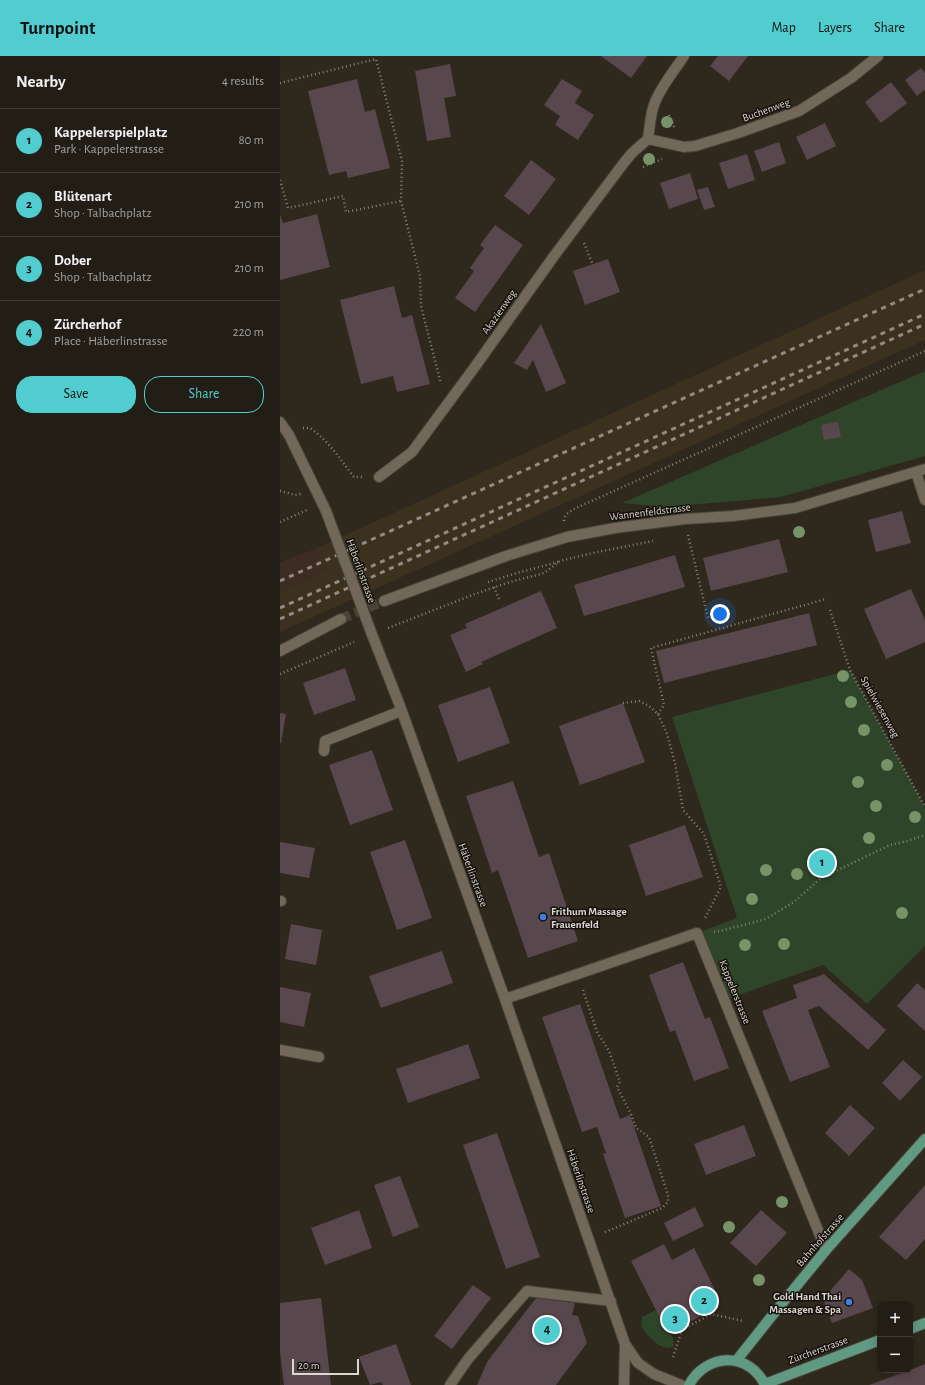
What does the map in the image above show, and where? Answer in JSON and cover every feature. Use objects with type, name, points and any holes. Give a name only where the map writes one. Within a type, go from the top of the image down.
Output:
[{"type":"main road","name":"Bahnhofstrasse","points":[[736,1361],[826,1250],[925,1139]]},
{"type":"main road","points":[[913,1328],[925,1323]]},
{"type":"main road","name":"Zürcherstrasse","points":[[765,1384],[877,1341]]},
{"type":"main road","points":[[689,1385],[693,1377],[701,1368],[712,1362],[724,1360],[736,1361],[748,1366],[758,1374],[765,1384]]},
{"type":"street","points":[[648,140],[655,103],[662,89],[684,56]]},
{"type":"street","name":"Buchenweg","points":[[648,140],[674,146],[695,146],[738,133],[799,111],[851,78],[878,56]]},
{"type":"street","name":"Akazienweg","points":[[379,477],[412,452],[554,256],[623,164],[648,140]]},
{"type":"street","name":"Häberlinstrasse","points":[[280,422],[289,435],[324,507],[401,711],[505,999],[625,1344],[638,1363],[654,1374],[681,1385]]},
{"type":"street","points":[[920,470],[925,500]]},
{"type":"street","name":"Wannenfeldstrasse","points":[[384,601],[506,556],[567,537],[615,528],[685,519],[733,516],[795,508],[920,470]]},
{"type":"street","points":[[280,650],[341,619]]},
{"type":"street","points":[[324,751],[325,741],[401,711]]},
{"type":"street","points":[[505,999],[698,933]]},
{"type":"street","name":"Kappelerstrasse","points":[[698,933],[826,1250]]},
{"type":"street","points":[[280,1050],[319,1056]]},
{"type":"street","points":[[450,1385],[468,1359],[528,1291],[611,1301]]},
{"type":"street","name":"Häberlinstrasse","points":[[624,1385],[625,1344]]},
{"type":"path","points":[[280,83],[376,59],[402,161],[401,201],[420,276],[421,306],[447,405]]},
{"type":"path","points":[[623,164],[640,168],[661,160],[674,146],[675,129],[667,110],[655,103]]},
{"type":"path","points":[[280,180],[288,208],[343,196],[346,212],[401,201]]},
{"type":"path","points":[[567,537],[564,518],[568,513],[576,508],[925,351]]},
{"type":"path","points":[[289,435],[301,428],[310,428],[322,436],[332,447],[354,477],[379,477]]},
{"type":"path","points":[[280,522],[324,507]]},
{"type":"path","points":[[685,519],[687,535],[708,618]]},
{"type":"path","points":[[483,584],[560,561],[658,540]]},
{"type":"path","points":[[388,628],[444,605],[494,587],[544,573],[560,561]]},
{"type":"path","points":[[494,587],[499,600]]},
{"type":"path","points":[[658,714],[664,705],[651,648],[826,599]]},
{"type":"path","name":"Spielwiesenweg","points":[[830,610],[850,670],[925,807]]},
{"type":"path","points":[[280,674],[354,642]]},
{"type":"path","points":[[623,703],[639,701],[649,706],[658,714],[667,734],[675,763],[684,810],[704,834],[721,887],[698,933]]},
{"type":"path","points":[[698,933],[720,931],[766,919],[794,902],[821,878],[890,845],[925,835]]},
{"type":"path","points":[[578,974],[598,1032],[606,1045],[620,1082],[617,1087],[631,1114],[636,1128],[649,1137],[668,1195],[668,1202],[662,1208],[588,1239]]},
{"type":"path","points":[[706,1308],[708,1307],[712,1314]]},
{"type":"path","points":[[673,1357],[682,1330],[697,1320],[712,1314],[743,1321]]},
{"type":"shaded area","points":[[925,270],[925,340],[280,632],[280,591],[325,570],[315,549]]},
{"type":"shaded area","points":[[315,549],[325,570],[280,591],[280,562]]},
{"type":"green space","points":[[925,371],[925,456],[781,497],[666,507],[622,503]]},
{"type":"green space","points":[[850,670],[925,807],[925,946],[867,1004],[823,965],[725,1000],[697,933],[737,918],[672,717]]},
{"type":"green space","points":[[656,1310],[664,1326],[673,1338],[674,1346],[665,1348],[660,1346],[641,1326],[642,1317]]},
{"type":"building","points":[[601,56],[647,56],[631,78]]},
{"type":"building","points":[[718,56],[748,56],[729,81],[710,66]]},
{"type":"building","points":[[450,64],[456,96],[444,98],[451,137],[427,141],[415,71]]},
{"type":"building","points":[[921,68],[925,73],[925,91],[924,90],[917,96],[905,80]]},
{"type":"building","points":[[357,79],[365,112],[375,109],[390,168],[348,178],[346,171],[329,175],[308,91]]},
{"type":"building","points":[[562,79],[582,91],[575,103],[594,115],[578,140],[555,125],[560,116],[544,105]]},
{"type":"building","points":[[891,82],[907,103],[881,123],[865,102]]},
{"type":"building","points":[[825,123],[836,146],[807,160],[796,137]]},
{"type":"building","points":[[779,142],[786,163],[762,172],[754,151]]},
{"type":"building","points":[[747,154],[755,180],[728,189],[719,163]]},
{"type":"building","points":[[531,160],[556,179],[529,215],[504,196]]},
{"type":"building","points":[[690,173],[698,199],[669,209],[660,183]]},
{"type":"building","points":[[708,187],[715,207],[704,210],[697,190]]},
{"type":"building","points":[[317,214],[330,267],[280,280],[280,215],[283,223]]},
{"type":"building","points":[[495,225],[523,245],[475,312],[455,298],[474,271],[470,268],[484,248],[480,245]]},
{"type":"building","points":[[608,259],[620,292],[585,305],[573,271]]},
{"type":"building","points":[[394,286],[402,318],[412,315],[430,384],[397,392],[393,376],[361,384],[340,300]]},
{"type":"building","points":[[541,324],[566,383],[546,392],[533,360],[527,370],[514,363]]},
{"type":"building","points":[[838,422],[841,437],[824,440],[821,425]]},
{"type":"building","points":[[902,511],[911,543],[876,552],[868,520]]},
{"type":"building","points":[[779,539],[788,572],[711,591],[703,558]]},
{"type":"building","points":[[675,555],[685,587],[584,616],[574,585]]},
{"type":"building","points":[[911,589],[925,620],[925,642],[886,659],[864,609]]},
{"type":"building","points":[[541,591],[557,628],[481,662],[483,664],[466,672],[450,635],[467,628],[465,624]]},
{"type":"building","points":[[809,613],[817,645],[664,683],[656,651]]},
{"type":"building","points":[[345,668],[356,700],[314,715],[303,683]]},
{"type":"building","points":[[490,687],[510,743],[458,762],[438,705]]},
{"type":"building","points":[[623,703],[645,762],[580,785],[559,726]]},
{"type":"building","points":[[280,713],[286,714],[281,743],[280,743]]},
{"type":"building","points":[[372,750],[393,810],[350,825],[329,765]]},
{"type":"building","points":[[513,781],[539,857],[549,853],[578,941],[528,958],[498,870],[492,873],[466,796]]},
{"type":"building","points":[[685,825],[703,877],[646,896],[629,845]]},
{"type":"building","points":[[405,840],[432,918],[397,930],[370,852]]},
{"type":"building","points":[[280,842],[315,848],[309,878],[280,873]]},
{"type":"building","points":[[291,924],[322,930],[316,965],[285,959]]},
{"type":"building","points":[[442,951],[453,983],[381,1008],[369,976]]},
{"type":"building","points":[[683,962],[705,1019],[710,1017],[729,1068],[694,1081],[675,1030],[670,1032],[649,975]]},
{"type":"building","points":[[824,974],[886,1030],[868,1050],[819,1006],[808,1010],[830,1067],[790,1082],[762,1011],[797,998],[793,985]]},
{"type":"building","points":[[917,983],[925,990],[925,1031],[897,1006]]},
{"type":"building","points":[[280,987],[311,993],[304,1027],[280,1022]]},
{"type":"building","points":[[580,1004],[620,1119],[630,1115],[661,1206],[625,1218],[603,1154],[606,1153],[597,1127],[582,1132],[542,1017]]},
{"type":"building","points":[[468,1044],[480,1078],[408,1103],[396,1069]]},
{"type":"building","points":[[903,1060],[922,1077],[900,1101],[882,1083]]},
{"type":"building","points":[[850,1105],[875,1128],[849,1156],[825,1133]]},
{"type":"building","points":[[744,1125],[756,1156],[706,1175],[694,1144]]},
{"type":"building","points":[[497,1133],[540,1257],[506,1269],[463,1145]]},
{"type":"building","points":[[400,1176],[419,1227],[393,1237],[374,1185]]},
{"type":"building","points":[[925,1185],[925,1239],[906,1260],[879,1237]]},
{"type":"building","points":[[695,1207],[704,1226],[673,1241],[664,1223]]},
{"type":"building","points":[[359,1210],[372,1248],[325,1265],[311,1228]]},
{"type":"building","points":[[761,1210],[787,1233],[756,1266],[730,1243]]},
{"type":"building","points":[[664,1244],[672,1260],[694,1248],[719,1298],[705,1305],[708,1312],[686,1324],[682,1317],[664,1326],[631,1261]]},
{"type":"building","points":[[849,1269],[862,1280],[873,1308],[832,1323],[823,1299]]},
{"type":"building","points":[[473,1285],[491,1298],[452,1349],[434,1336]]},
{"type":"building","points":[[321,1298],[331,1385],[284,1385],[280,1352],[280,1303]]},
{"type":"building","points":[[536,1298],[575,1303],[572,1315],[578,1316],[587,1343],[556,1385],[477,1385],[487,1362]]},
{"type":"building","points":[[396,1344],[411,1385],[383,1385],[381,1382],[370,1385],[359,1357]]},
{"type":"building","points":[[925,1364],[925,1385],[869,1385],[902,1373],[913,1373],[913,1369]]},
{"type":"tunnel","points":[[341,619],[384,601]]},
{"type":"railway","points":[[280,581],[925,289]]},
{"type":"railway","points":[[280,608],[925,314]]},
{"type":"railway","points":[[280,619],[925,324]]},
{"type":"place","name":"Kappelerspielplatz","points":[[822,863]]},
{"type":"place","name":"Frithum Massage Frauenfeld","points":[[543,917]]},
{"type":"place","name":"Blütenart","points":[[704,1301]]},
{"type":"place","name":"Gold Hand Thai Massagen & Spa","points":[[849,1302]]},
{"type":"place","name":"Dober","points":[[675,1319]]},
{"type":"place","name":"Zürcherhof","points":[[547,1330]]}]
